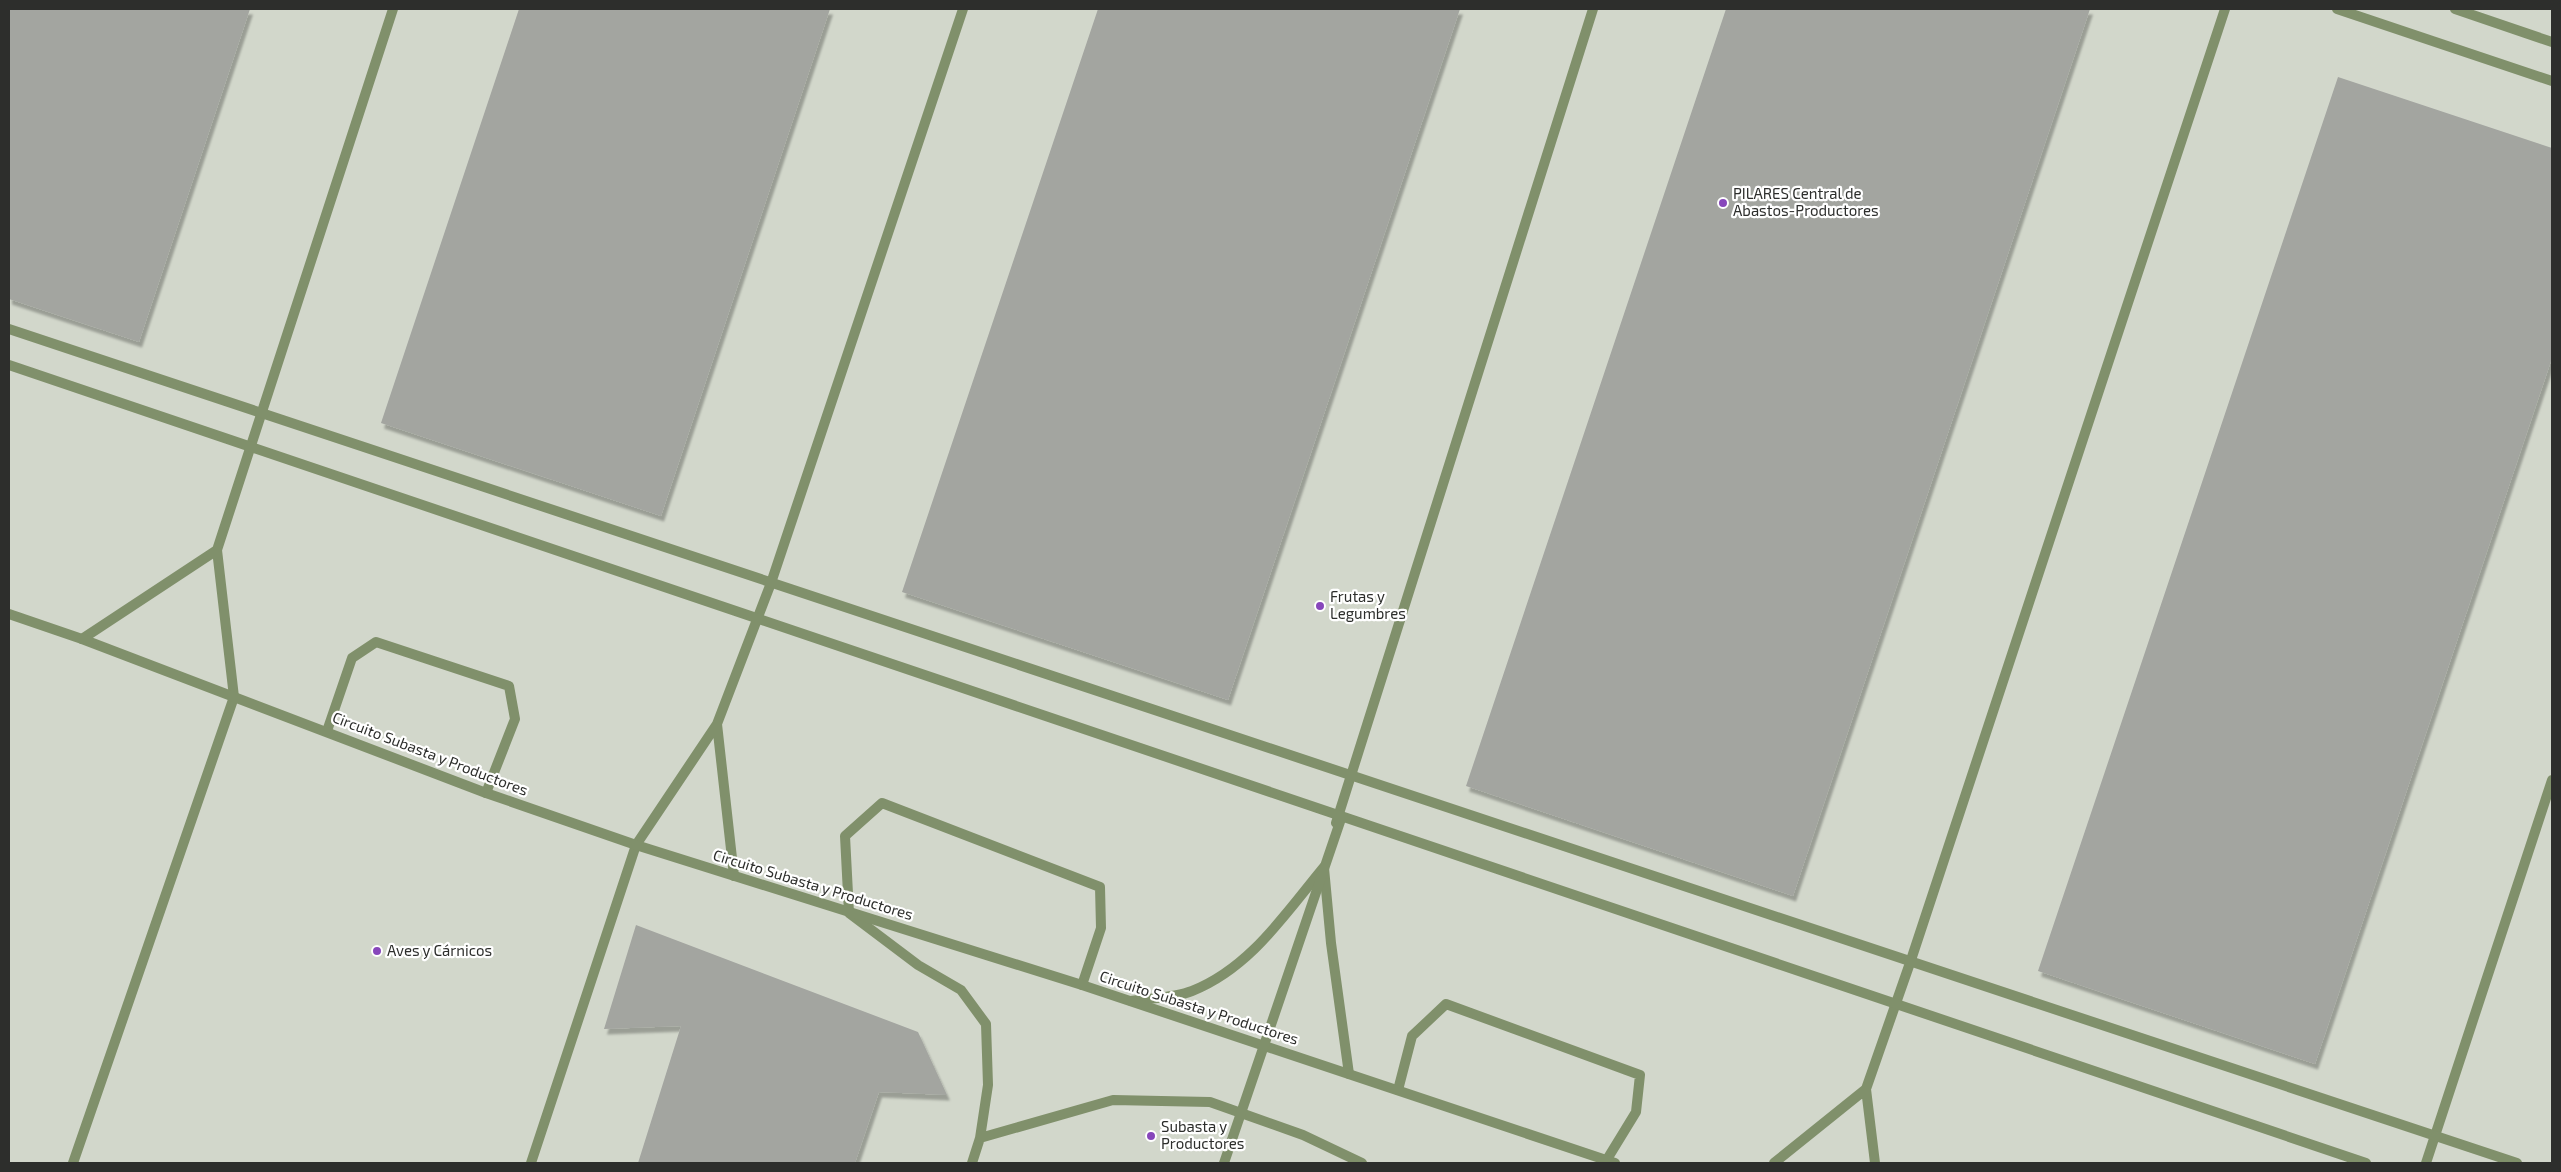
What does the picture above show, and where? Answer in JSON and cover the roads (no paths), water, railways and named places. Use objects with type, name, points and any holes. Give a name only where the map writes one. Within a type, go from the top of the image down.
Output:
[{"type":"street","points":[[73,1163],[234,697],[217,550],[393,9]]},
{"type":"street","points":[[531,1163],[636,845],[717,724],[771,584],[963,9]]},
{"type":"street","points":[[1349,1074],[1331,943],[1324,867],[1350,775],[1593,9]]},
{"type":"street","points":[[1875,1163],[1866,1089],[1910,963],[2225,9]]},
{"type":"street","points":[[2336,9],[2552,81]]},
{"type":"street","points":[[2455,9],[2552,42]]},
{"type":"street","points":[[9,329],[1910,963],[2517,1163]]},
{"type":"street","points":[[9,365],[2366,1163]]},
{"type":"street","points":[[82,640],[217,550]]},
{"type":"street","name":"Circuito Subasta y Productores","points":[[9,614],[327,731],[486,793],[636,845],[849,913],[1082,984],[1608,1162]]},
{"type":"street","points":[[327,731],[352,658],[376,642],[509,686],[515,718],[486,793]]},
{"type":"street","points":[[717,724],[734,876]]},
{"type":"street","points":[[2426,1163],[2552,780]]},
{"type":"street","points":[[972,1163],[980,1138],[988,1085],[986,1024],[961,990],[918,965],[849,913],[845,836],[882,803],[1100,886],[1101,928],[1082,984]]},
{"type":"street","points":[[1224,1163],[1342,816]]},
{"type":"street","points":[[1131,1001],[1190,992],[1228,973],[1259,945],[1324,867]]},
{"type":"street","points":[[1398,1090],[1412,1036],[1446,1004],[1640,1075],[1636,1112],[1608,1162]]},
{"type":"street","points":[[1774,1163],[1866,1089]]},
{"type":"street","points":[[980,1138],[1113,1100],[1210,1102],[1303,1135],[1362,1163]]},
{"type":"place","name":"PILARES Central de Abastos-Productores","points":[[1723,203]]},
{"type":"place","name":"Frutas y Legumbres","points":[[1320,606]]},
{"type":"place","name":"Aves y Cárnicos","points":[[377,951]]},
{"type":"place","name":"Subasta y Productores","points":[[1151,1136]]}]
